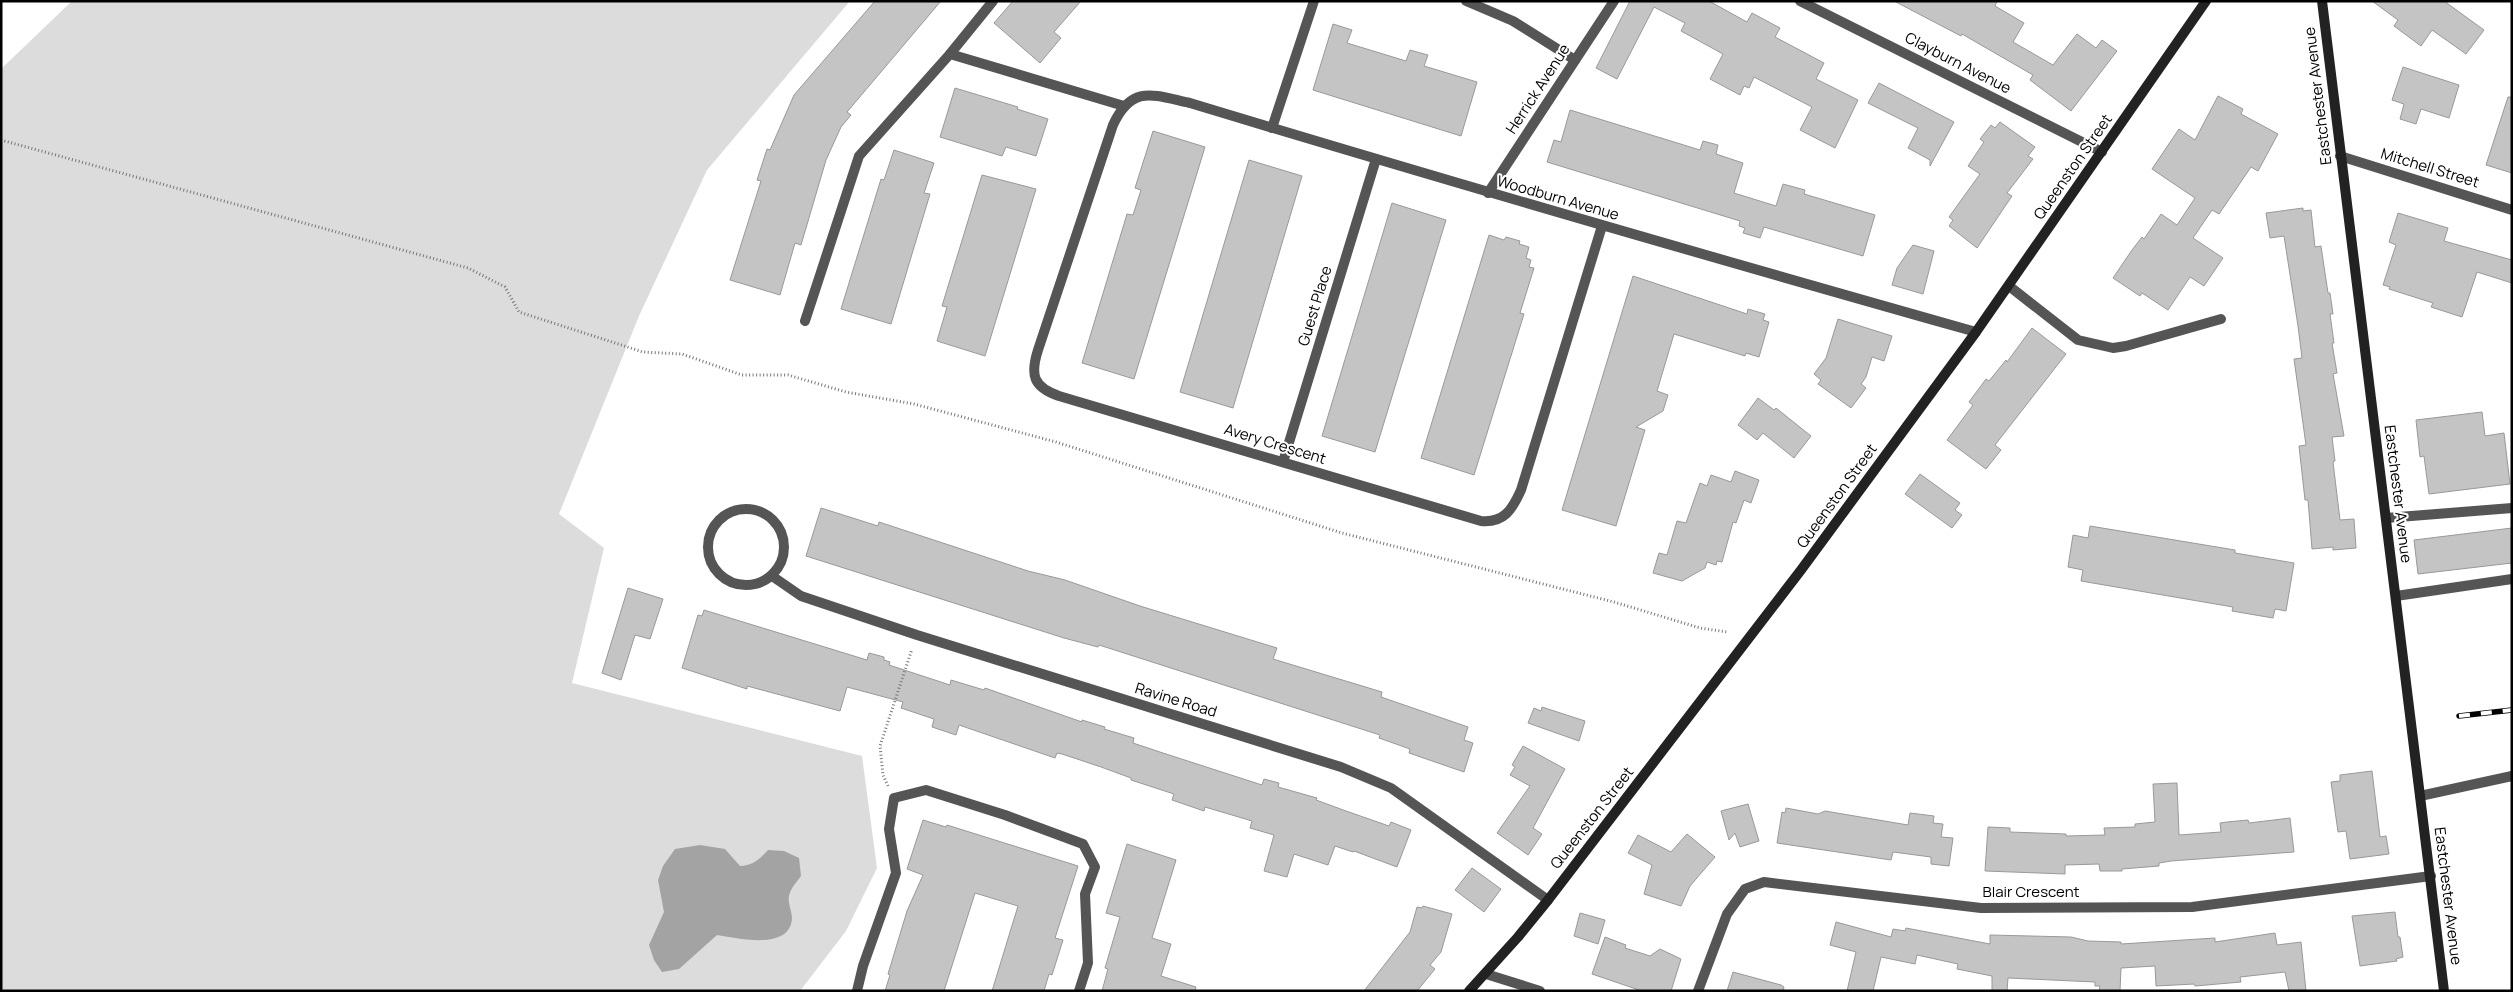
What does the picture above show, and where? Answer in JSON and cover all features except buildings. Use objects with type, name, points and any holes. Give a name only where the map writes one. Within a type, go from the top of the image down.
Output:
[{"type":"main road","name":"Queenston Street","points":[[1469,991],[1486,974],[1548,900],[1783,594],[2009,286],[2206,1]]},
{"type":"main road","name":"Eastchester Avenue","points":[[2322,1],[2444,991]]},
{"type":"street","points":[[805,321],[859,156],[950,54],[993,1]]},
{"type":"street","points":[[1272,128],[1314,1]]},
{"type":"street","points":[[1466,1],[1513,21],[1575,60]]},
{"type":"street","name":"Herrick Avenue","points":[[1488,193],[1614,1]]},
{"type":"street","name":"Clayburn Avenue","points":[[1800,1],[2102,152]]},
{"type":"street","points":[[950,54],[1124,106]]},
{"type":"street","name":"Woodburn Avenue","points":[[1132,98],[1148,95],[1190,103],[1488,193],[1976,332]]},
{"type":"street","name":"Avery Crescent","points":[[1132,98],[1124,106],[1113,125],[1038,350],[1033,371],[1041,388],[1050,393],[1481,521],[1490,522],[1507,515],[1513,508],[1521,490],[1602,226]]},
{"type":"street","name":"Mitchell Street","points":[[2340,156],[2512,210]]},
{"type":"street","name":"Guest Place","points":[[1283,462],[1376,159]]},
{"type":"street","points":[[2009,286],[2078,340],[2113,348],[2221,319]]},
{"type":"street","points":[[2386,518],[2512,508]]},
{"type":"street","points":[[748,509],[763,513],[775,522],[783,534],[784,549],[781,564],[772,576],[759,584],[745,586],[730,582],[718,573],[710,560],[708,545],[712,531],[720,519],[734,511],[748,509]]},
{"type":"street","name":"Ravine Road","points":[[772,576],[801,596],[917,635],[1341,768],[1391,788],[1548,900]]},
{"type":"street","points":[[2396,596],[2512,579]]},
{"type":"street","points":[[2420,796],[2512,776]]},
{"type":"street","points":[[857,991],[863,966],[896,873],[889,829],[894,798],[926,790],[1005,815],[1083,844],[1095,866],[1084,894],[1088,963],[1079,991]]},
{"type":"street","name":"Blair Crescent","points":[[1698,991],[1727,914],[1744,889],[1764,882],[1981,908],[2192,907],[2431,876]]},
{"type":"street","points":[[1486,974],[1540,991]]},
{"type":"path","points":[[1,140],[468,268],[505,287],[519,312],[643,352],[682,354],[742,375],[788,375],[846,392],[914,404],[1056,442],[1342,533],[1614,602],[1700,628],[1727,632]]},
{"type":"path","points":[[894,798],[883,775],[880,746],[917,635]]},
{"type":"shaded area","points":[[72,1],[850,1],[707,170],[639,316],[559,514],[604,548],[572,683],[862,756],[877,868],[846,931],[800,991],[1,991],[1,69]]},
{"type":"shaded area","points":[[700,845],[725,849],[740,866],[756,861],[768,850],[784,851],[799,858],[801,876],[789,895],[792,919],[789,929],[782,935],[772,939],[749,940],[717,935],[679,969],[662,972],[654,960],[649,945],[664,912],[658,880],[663,866],[675,849]]},
{"type":"railway","points":[[2459,716],[2512,710]]}]
